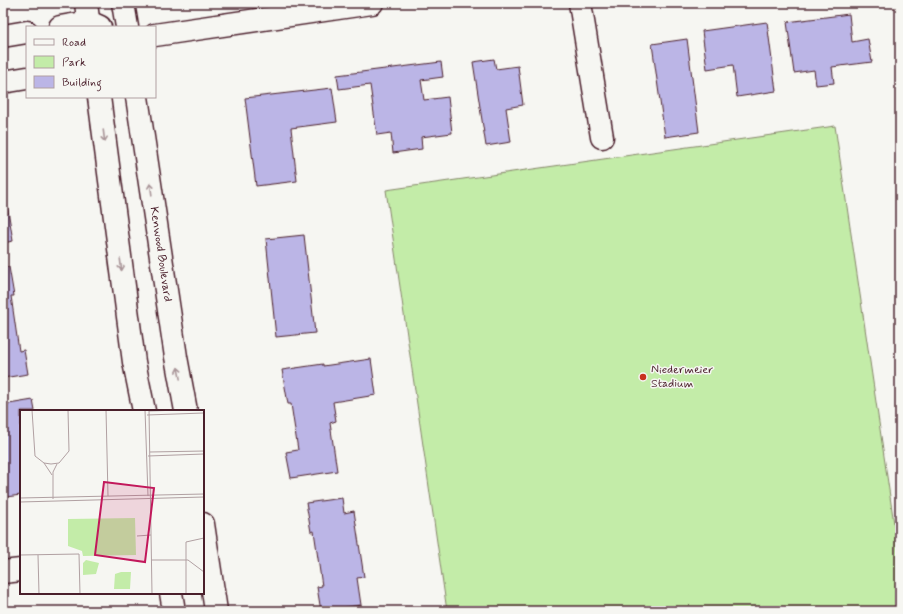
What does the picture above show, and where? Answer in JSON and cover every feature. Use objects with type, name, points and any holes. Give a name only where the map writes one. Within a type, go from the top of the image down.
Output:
[{"type":"street","points":[[123,3],[127,26]]},
{"type":"street","points":[[156,35],[372,3]]},
{"type":"street","points":[[580,3],[602,137]]},
{"type":"street","points":[[64,26],[91,20]]},
{"type":"street","points":[[3,36],[26,32]]},
{"type":"street","points":[[3,82],[26,78]]},
{"type":"street","points":[[100,98],[134,362],[144,410]]},
{"type":"street","name":"Kenwood Boulevard","points":[[137,98],[176,357],[186,410]]},
{"type":"street","points":[[204,536],[216,611]]},
{"type":"street","points":[[3,572],[20,570]]},
{"type":"street","points":[[171,594],[174,611]]},
{"type":"green space","name":"Niedermeier Stadium","points":[[835,126],[900,564],[900,611],[447,611],[386,190]]},
{"type":"building","points":[[849,14],[852,42],[868,39],[872,62],[832,67],[834,83],[816,85],[814,70],[794,73],[787,22]]},
{"type":"building","points":[[767,22],[776,91],[737,97],[733,65],[707,69],[702,31]]},
{"type":"building","points":[[687,39],[699,132],[665,137],[652,44]]},
{"type":"building","points":[[494,59],[496,69],[518,66],[523,105],[506,108],[511,142],[486,146],[473,62]]},
{"type":"building","points":[[441,62],[443,77],[421,80],[424,100],[448,97],[452,133],[421,137],[422,149],[393,153],[391,133],[377,135],[370,85],[339,89],[337,75]]},
{"type":"building","points":[[332,88],[337,122],[291,128],[297,181],[256,186],[245,98]]},
{"type":"building","points":[[7,204],[13,241],[3,243],[3,205]]},
{"type":"building","points":[[304,235],[315,333],[276,337],[266,239]]},
{"type":"building","points":[[9,267],[14,296],[11,296],[19,351],[24,350],[28,374],[3,378],[3,268]]},
{"type":"building","points":[[371,359],[376,395],[333,402],[336,421],[330,423],[337,471],[291,478],[286,452],[298,450],[291,404],[288,404],[282,370]]},
{"type":"building","points":[[33,400],[35,410],[20,410],[20,495],[6,497],[3,476],[3,405]]},
{"type":"building","points":[[342,498],[344,513],[354,511],[364,577],[357,578],[361,605],[321,611],[317,587],[322,586],[314,531],[311,532],[306,503]]},
{"type":"place","name":"Niedermeier Stadium","points":[[643,377]]}]
